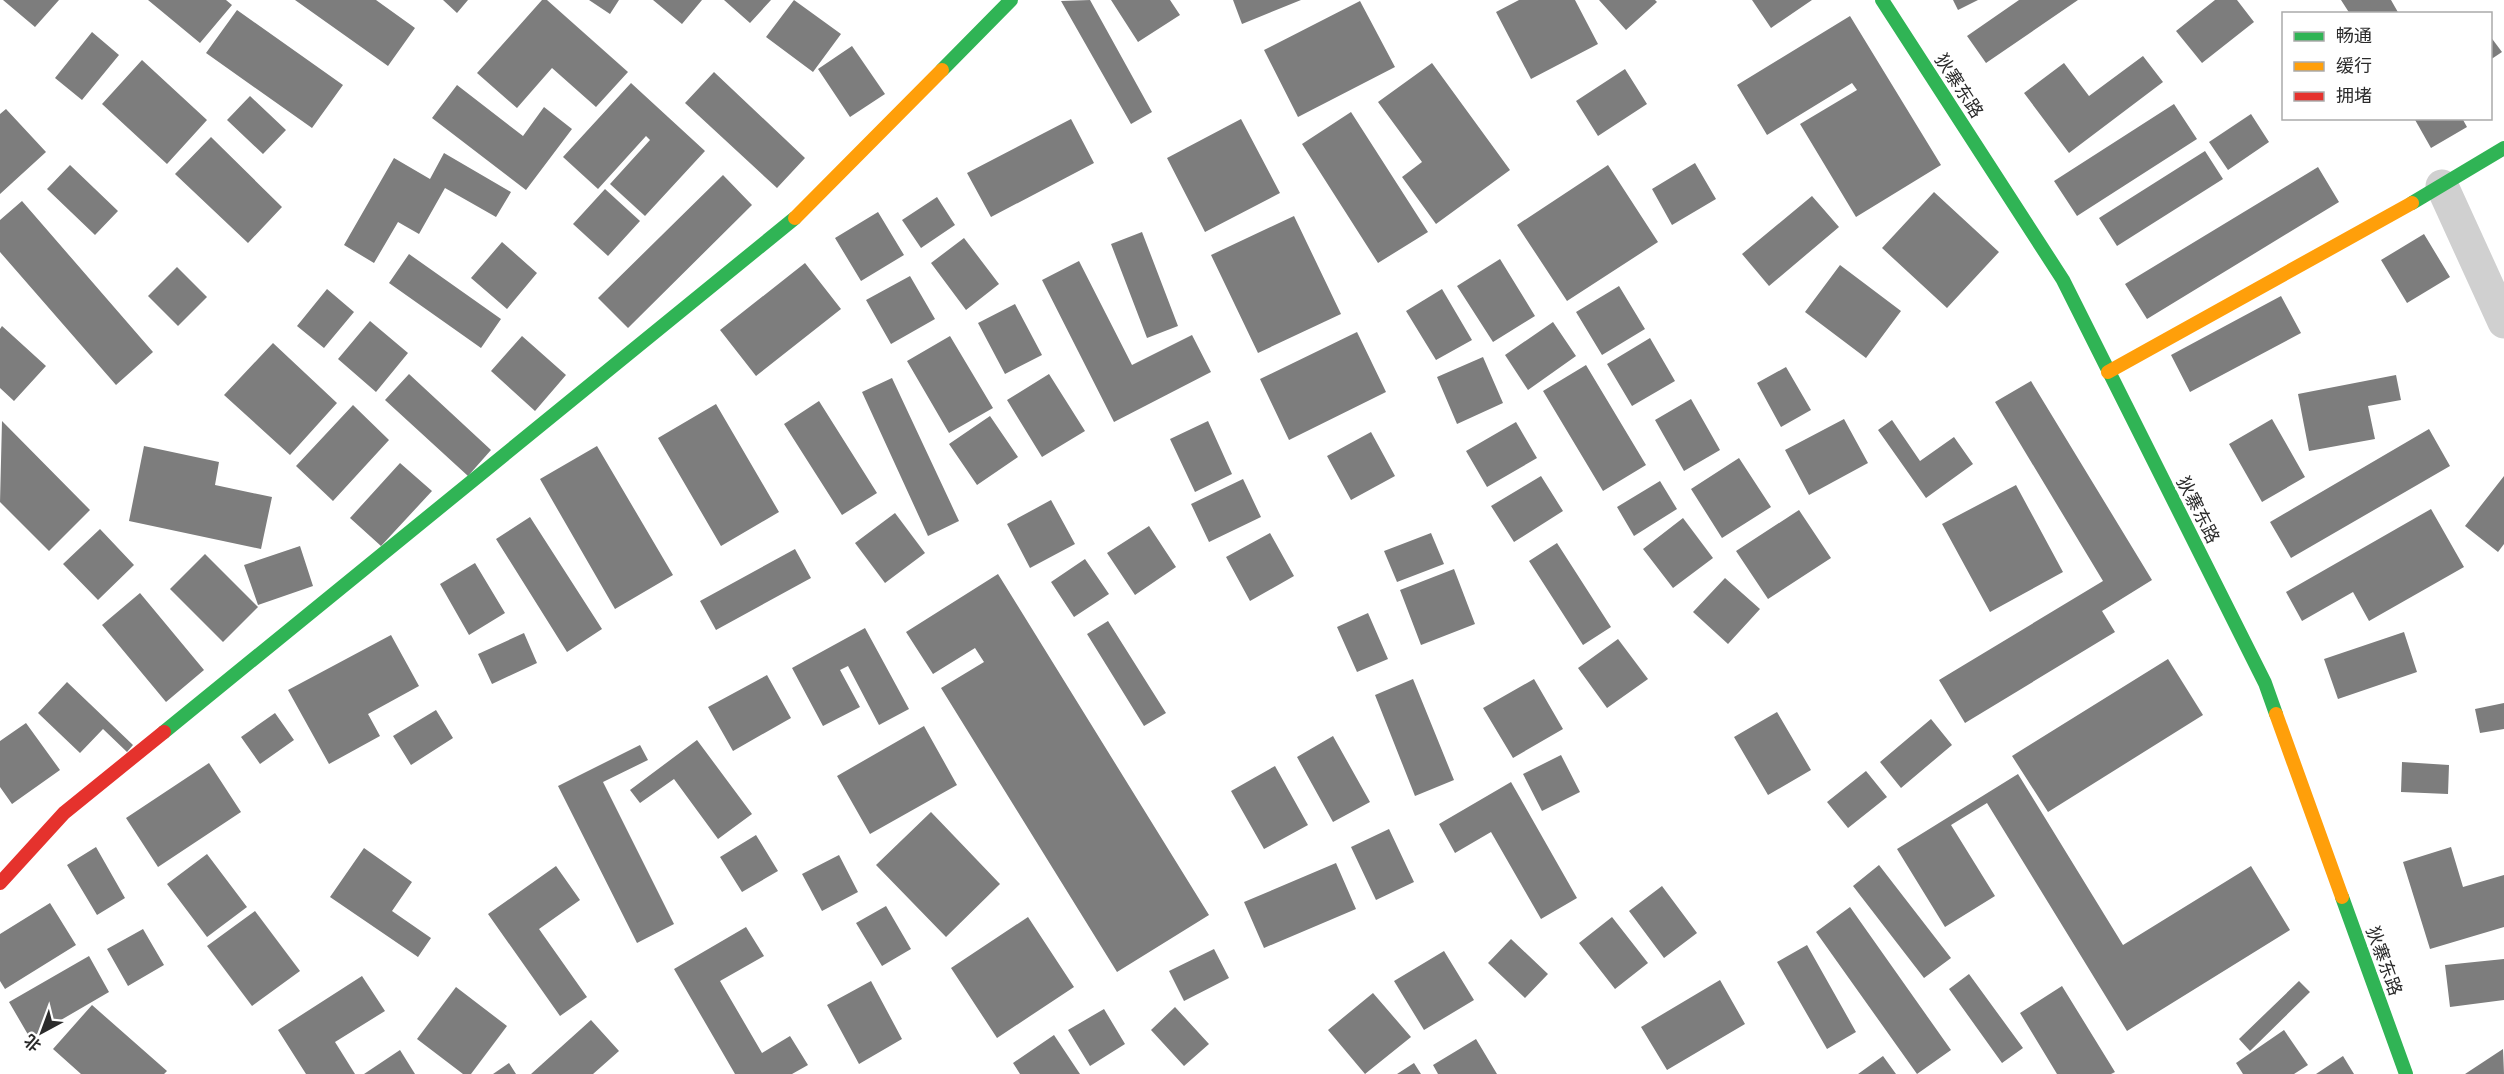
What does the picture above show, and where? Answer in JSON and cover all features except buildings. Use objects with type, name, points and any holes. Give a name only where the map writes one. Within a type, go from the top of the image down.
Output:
[{"type":"street","points":[[0,883],[64,813],[784,229],[1011,0]]},
{"type":"street","name":"狄寨东路","points":[[1882,0],[2063,280],[2265,683],[2406,1074]]},
{"type":"street","points":[[2108,372],[2385,219],[2504,148]]},
{"type":"street","points":[[2442,186],[2504,322]]},
{"type":"traffic: fast","points":[[942,70],[1011,0]]},
{"type":"traffic: fast","points":[[1882,0],[2063,280],[2265,683],[2276,714]]},
{"type":"traffic: fast","points":[[2412,203],[2504,148]]},
{"type":"traffic: fast","points":[[164,732],[795,218]]},
{"type":"traffic: fast","points":[[2342,897],[2406,1074]]},
{"type":"traffic: slow","points":[[795,218],[942,70]]},
{"type":"traffic: slow","points":[[2108,372],[2412,203]]},
{"type":"traffic: slow","points":[[2276,714],[2342,897]]},
{"type":"traffic: jam","points":[[0,883],[64,813],[164,732]]}]
